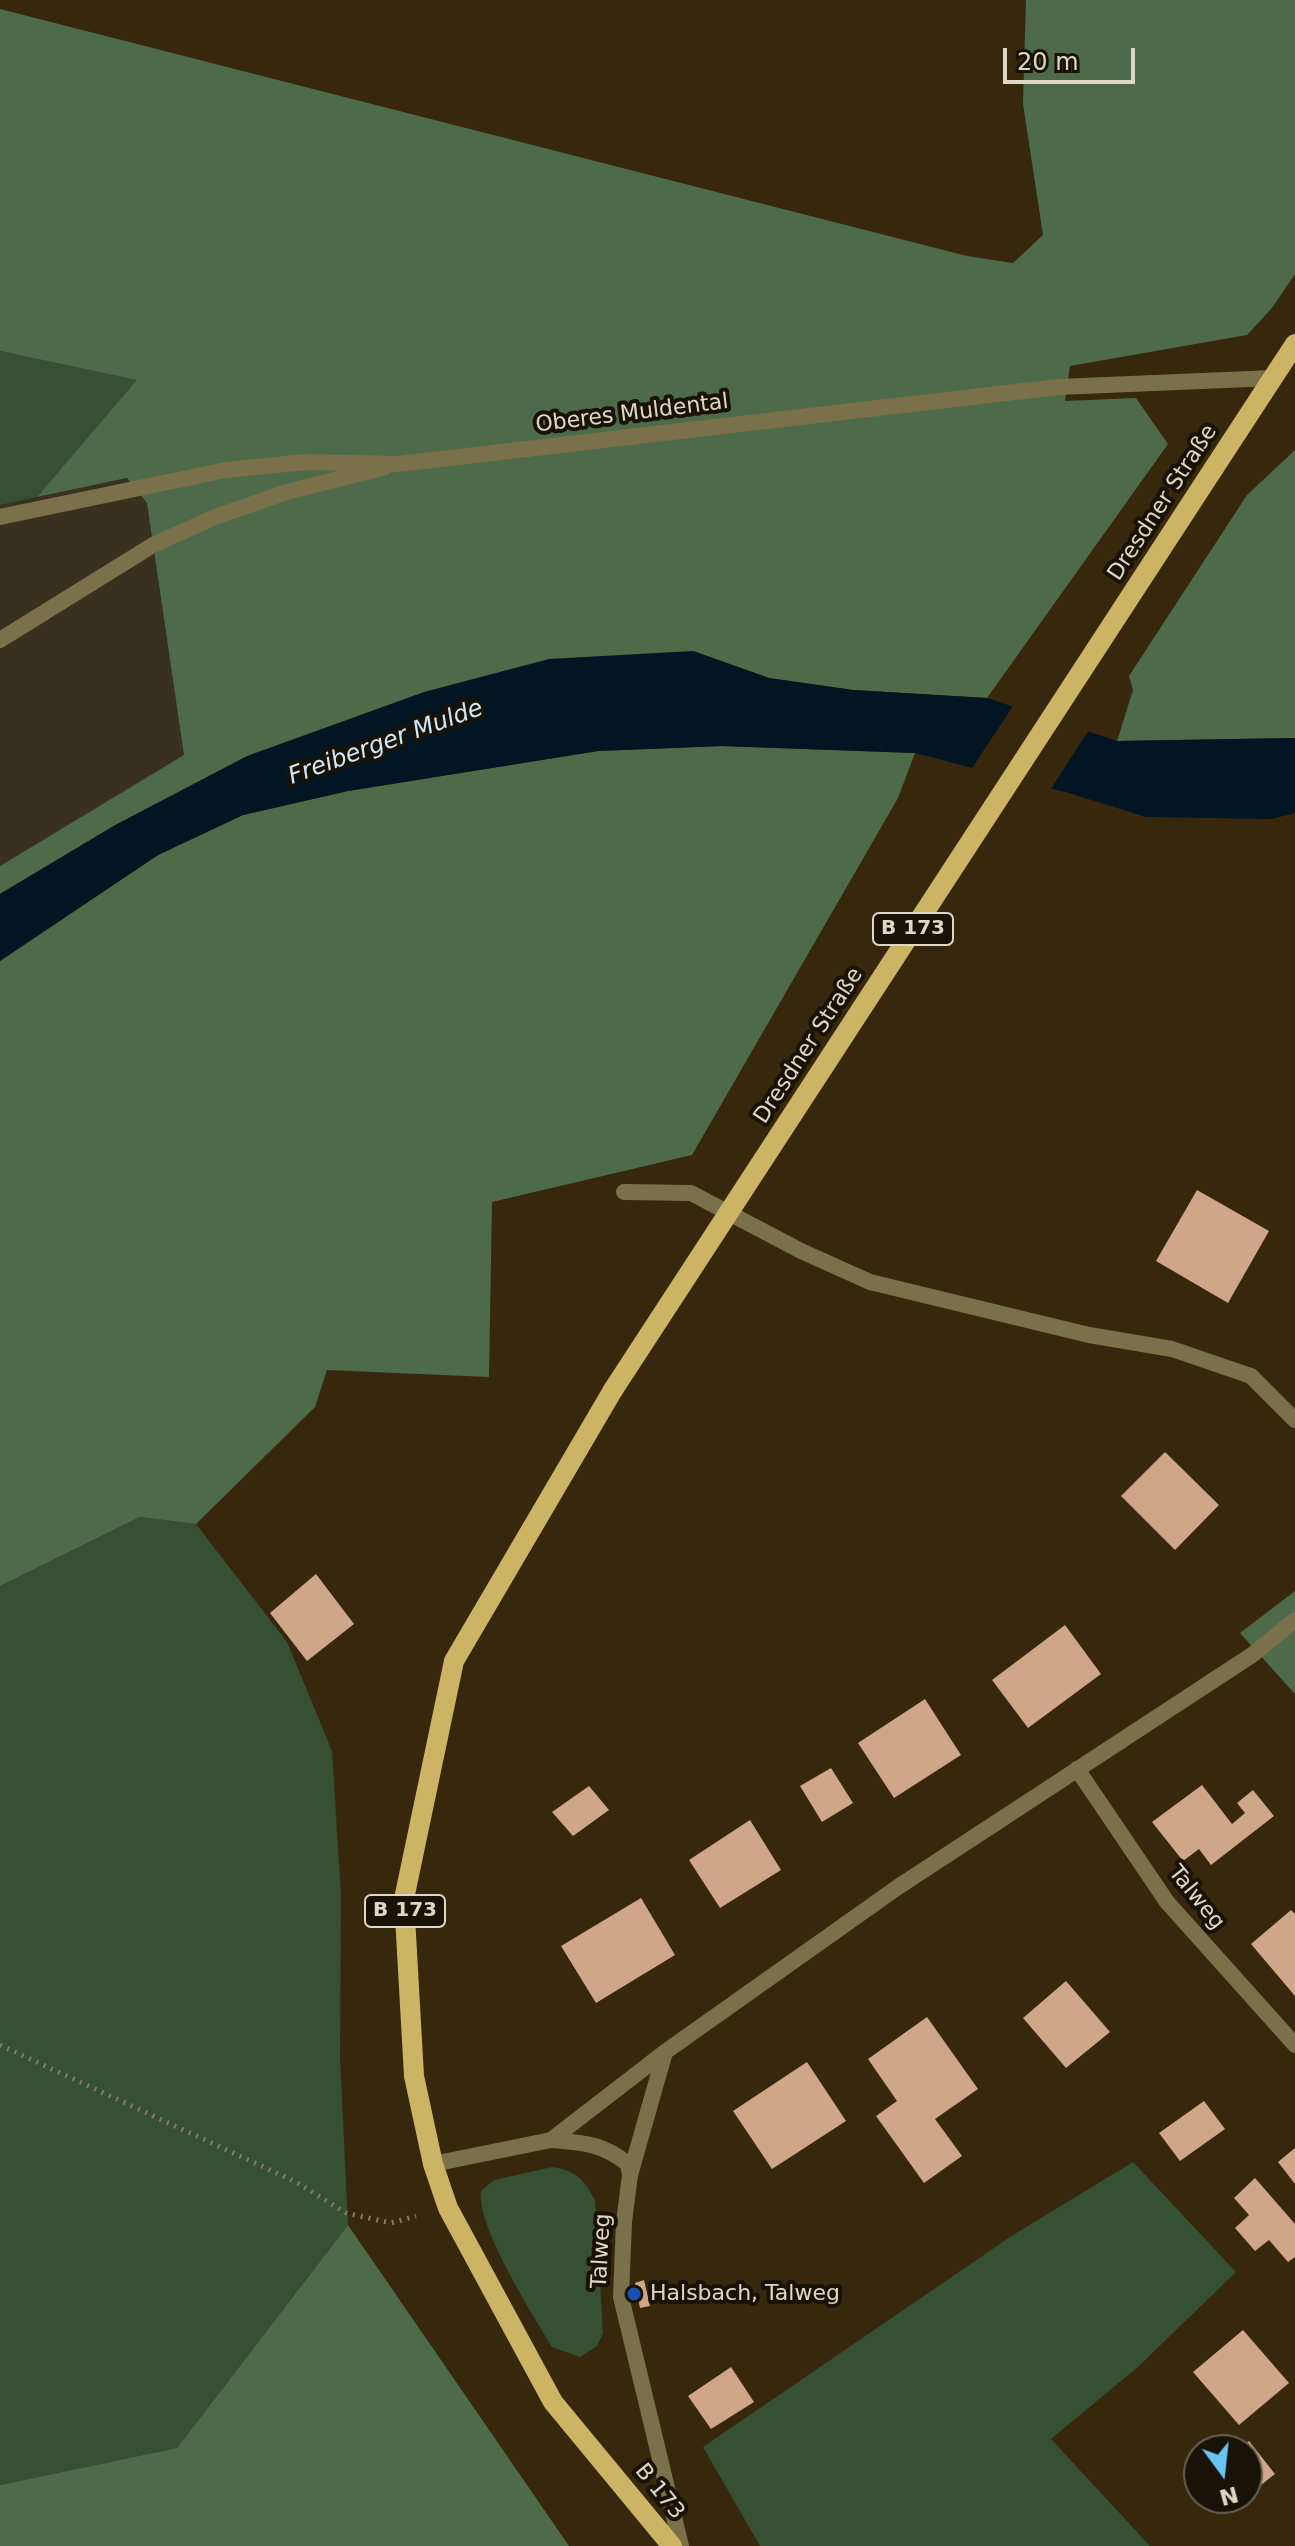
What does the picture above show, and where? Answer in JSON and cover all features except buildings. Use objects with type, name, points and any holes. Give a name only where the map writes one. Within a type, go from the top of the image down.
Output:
[{"type":"main road","name":"Dresdner Straße","points":[[454,1661],[613,1390],[1295,344]]},
{"type":"main road","name":"B 173","points":[[454,1661],[404,1899],[414,2076],[433,2164],[448,2208],[553,2402],[672,2546]]},
{"type":"street","name":"Oberes Muldental","points":[[0,517],[226,470],[306,462],[398,464],[1058,387],[1273,378]]},
{"type":"street","points":[[0,640],[153,545],[287,492],[398,464]]},
{"type":"street","points":[[624,1192],[691,1193],[801,1251],[870,1282],[1089,1335],[1172,1349],[1251,1376],[1295,1420]]},
{"type":"street","points":[[551,2140],[665,2052],[898,1887],[1252,1655],[1295,1620]]},
{"type":"street","name":"Talweg","points":[[1077,1769],[1167,1902],[1295,2045]]},
{"type":"street","name":"Talweg","points":[[665,2052],[630,2175],[624,2222],[621,2297],[681,2546]]},
{"type":"street","points":[[433,2164],[551,2140],[589,2143],[611,2151],[628,2164],[630,2175]]},
{"type":"path","points":[[0,2045],[296,2182],[346,2213],[391,2223],[448,2208]]},
{"type":"shaded area","points":[[128,478],[147,503],[184,756],[0,866],[0,505]]},
{"type":"green space","points":[[1026,0],[1295,0],[1295,274],[1272,308],[1247,335],[1070,366],[1065,401],[1136,398],[1168,444],[987,698],[853,690],[769,678],[693,651],[117,824],[0,894],[0,866],[184,755],[147,503],[127,478],[37,497],[137,380],[0,351],[0,9],[967,256],[1013,263],[1043,235],[1023,104]]},
{"type":"green space","points":[[0,351],[138,380],[37,497],[0,505]]},
{"type":"green space","points":[[1295,450],[1295,738],[1117,741],[1133,690],[1129,676],[1247,495]]},
{"type":"green space","points":[[722,746],[915,753],[898,798],[692,1155],[492,1202],[489,1377],[327,1370],[315,1407],[196,1524],[140,1517],[0,1586],[0,961],[158,855],[243,815],[348,791],[598,751]]},
{"type":"green space","points":[[140,1517],[196,1524],[287,1642],[332,1751],[341,1896],[340,2058],[348,2225],[177,2448],[0,2485],[0,1586]]},
{"type":"green space","points":[[1295,1591],[1295,1694],[1240,1633]]},
{"type":"green space","points":[[1133,2162],[1236,2272],[1139,2366],[1051,2439],[1150,2546],[760,2546],[703,2447],[1013,2235]]},
{"type":"green space","points":[[552,2167],[567,2170],[578,2177],[595,2200],[603,2333],[597,2346],[580,2357],[552,2347],[496,2247],[482,2206],[481,2191],[494,2180]]},
{"type":"green space","points":[[348,2225],[569,2546],[0,2546],[0,2485],[177,2448]]},
{"type":"water","name":"Freiberger Mulde","points":[[693,651],[769,678],[853,690],[987,698],[1117,741],[1295,738],[1295,813],[1271,819],[1146,817],[1069,793],[915,753],[722,746],[598,751],[348,791],[243,815],[158,855],[0,961],[0,894],[117,824],[247,756],[424,692],[549,659]]},
{"type":"pier","points":[[1015,703],[1090,728],[1049,792],[970,771]]},
{"type":"place","name":"Halsbach, Talweg","points":[[634,2294]]}]
